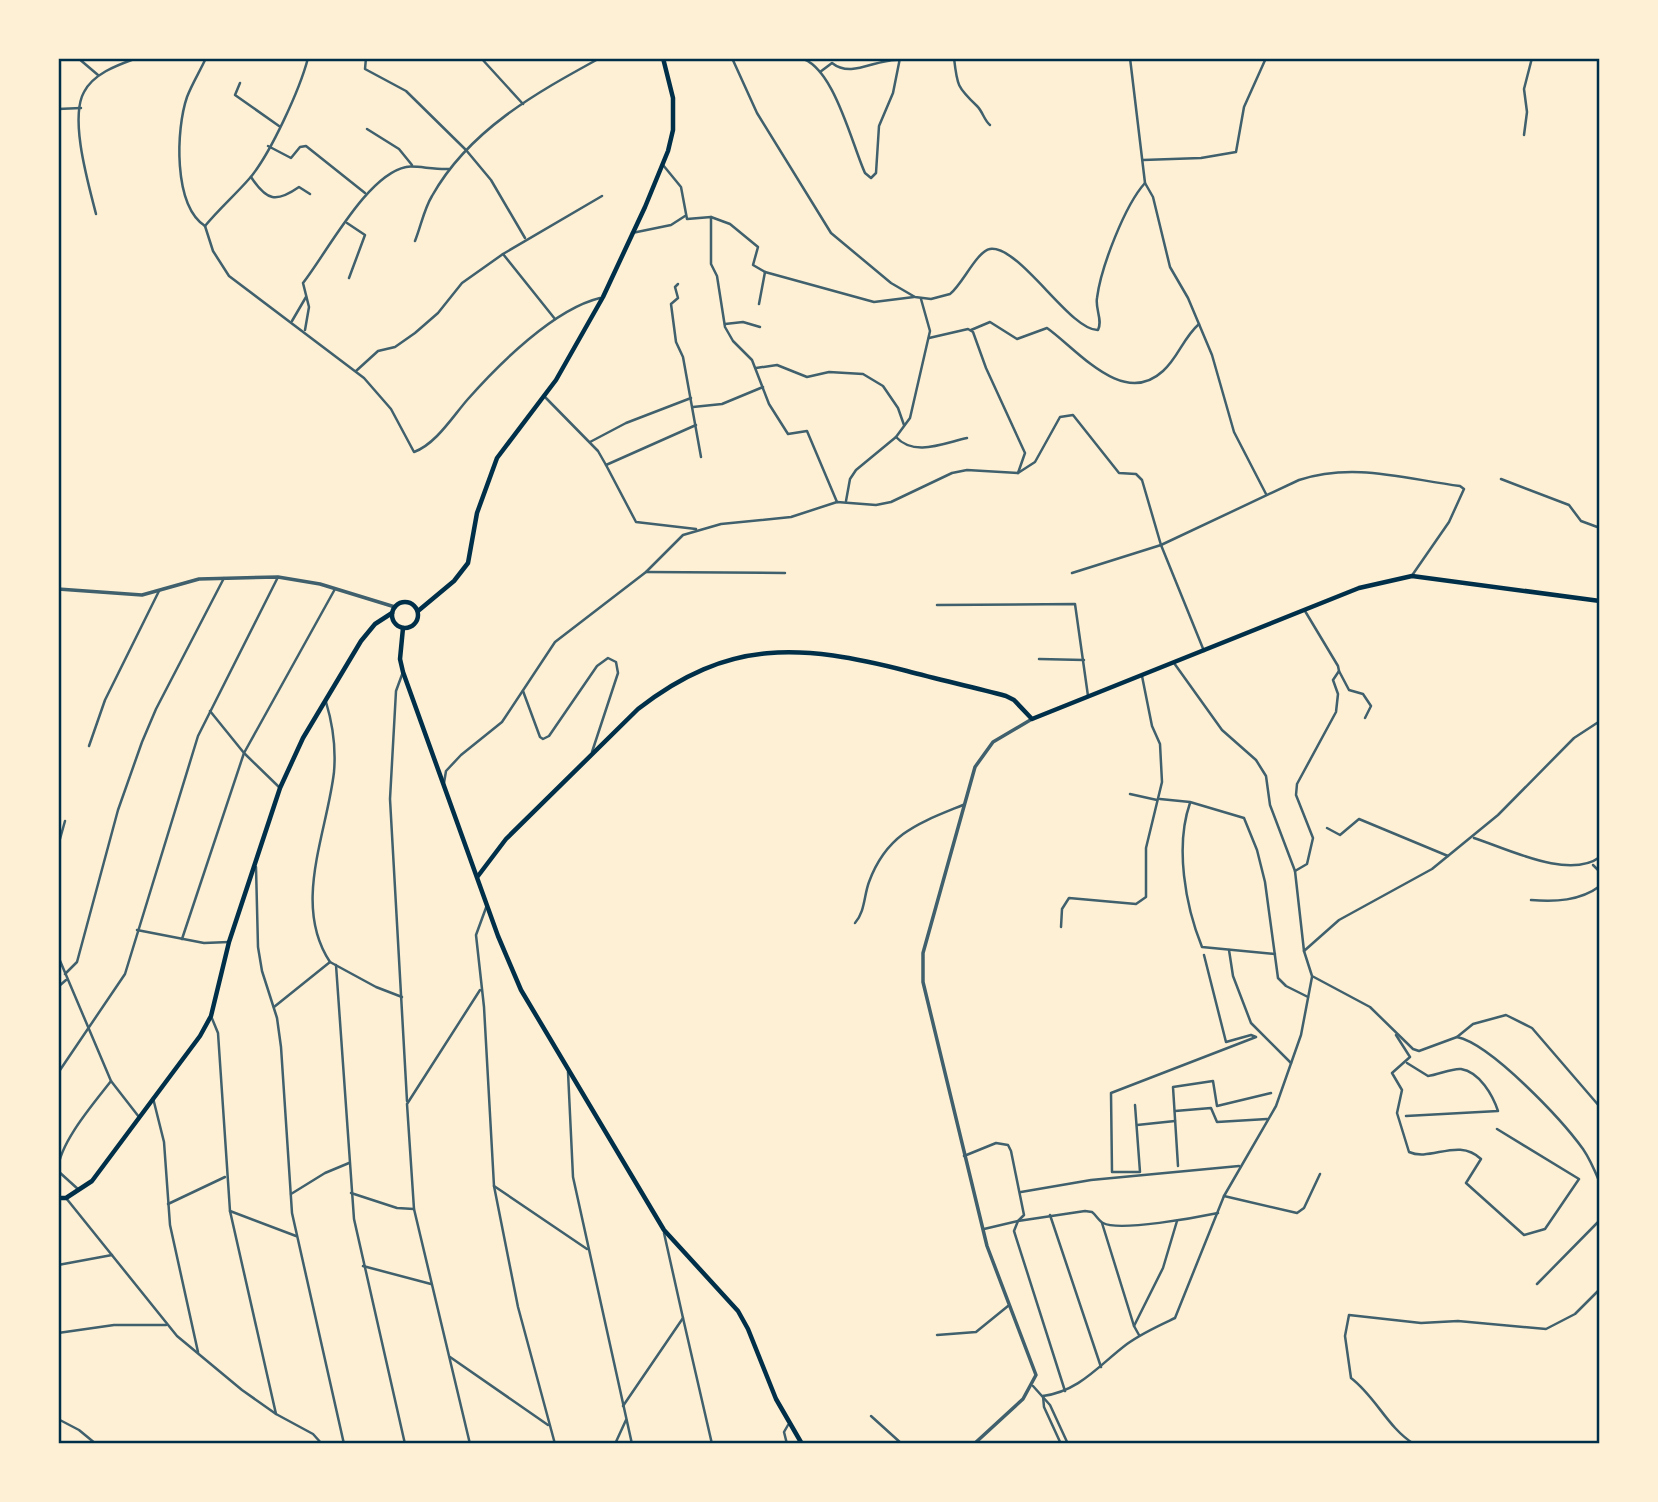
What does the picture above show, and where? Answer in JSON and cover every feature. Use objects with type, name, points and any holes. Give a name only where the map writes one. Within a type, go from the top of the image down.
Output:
[{"type":"main road","points":[[392,613],[395,623],[403,628],[416,624],[418,611],[464,570],[481,499],[497,458],[544,396],[603,297],[663,165],[673,130],[674,110],[663,58]]},
{"type":"main road","points":[[478,876],[506,839],[638,709],[684,679],[723,661],[788,651],[827,653],[994,693],[1014,700],[1032,719],[1378,581],[1412,576],[1600,601]]},
{"type":"main road","points":[[58,1198],[66,1198],[80,1191],[92,1181],[200,1036],[211,1016],[229,942],[280,788],[325,700],[367,633],[392,613],[395,607],[408,602],[418,611]]},
{"type":"main road","points":[[403,628],[400,659],[403,672],[443,785],[522,990],[664,1230],[738,1311],[788,1425],[802,1444]]},
{"type":"street","points":[[78,58],[98,75]]},
{"type":"street","points":[[96,214],[84,170],[81,108],[84,92],[98,75],[137,58]]},
{"type":"street","points":[[206,58],[187,96],[182,118],[180,162],[189,206],[205,226],[213,251],[229,276],[356,371],[391,409],[414,452],[427,444],[480,385],[555,319],[585,302],[603,297]]},
{"type":"street","points":[[205,226],[251,177],[301,84],[308,58]]},
{"type":"street","points":[[366,58],[365,69],[406,91],[466,150],[491,180],[525,238]]},
{"type":"street","points":[[481,58],[523,104]]},
{"type":"street","points":[[415,241],[430,199],[449,169],[485,129],[600,58]]},
{"type":"street","points":[[732,58],[757,113],[831,233],[891,283],[921,299],[950,294],[981,255],[990,249],[997,250],[1034,275],[1068,313],[1090,329],[1098,330],[1100,325],[1096,301],[1102,279],[1130,201],[1145,183]]},
{"type":"street","points":[[799,58],[812,62],[820,72],[841,108],[865,173],[871,178],[876,173],[879,126],[893,93],[900,59],[856,70],[840,70],[832,63],[820,72]]},
{"type":"street","points":[[954,58],[955,79],[960,91],[979,108],[990,125]]},
{"type":"street","points":[[1130,58],[1145,183],[1153,197],[1171,267],[1199,324],[1234,432],[1266,494]]},
{"type":"street","points":[[1143,160],[1201,158],[1236,152],[1244,107],[1266,58]]},
{"type":"street","points":[[1524,135],[1527,112],[1524,89],[1532,58]]},
{"type":"street","points":[[240,83],[235,94],[279,127]]},
{"type":"street","points":[[58,109],[81,108]]},
{"type":"street","points":[[367,129],[401,150],[412,165],[431,171],[449,169]]},
{"type":"street","points":[[268,146],[291,158],[300,147],[306,146],[365,193]]},
{"type":"street","points":[[304,330],[309,307],[303,283],[347,223],[365,193],[387,174],[412,165]]},
{"type":"street","points":[[663,165],[681,187],[685,216],[689,220],[711,217],[730,224],[755,243],[759,251],[753,265],[765,272],[874,302],[915,297]]},
{"type":"street","points":[[251,177],[266,194],[276,198],[288,196],[299,187],[310,194]]},
{"type":"street","points":[[356,371],[378,351],[396,347],[415,333],[438,313],[462,283],[525,238],[601,196]]},
{"type":"street","points":[[632,233],[671,225],[685,216]]},
{"type":"street","points":[[711,217],[711,264],[717,276],[725,324],[733,341],[756,368],[788,434],[807,431],[836,502]]},
{"type":"street","points":[[347,223],[365,236],[349,278]]},
{"type":"street","points":[[503,254],[555,319]]},
{"type":"street","points":[[759,304],[765,272]]},
{"type":"street","points":[[678,284],[678,298],[671,304],[676,342],[683,357],[701,457]]},
{"type":"street","points":[[292,321],[306,297]]},
{"type":"street","points":[[846,501],[850,479],[856,470],[896,437],[910,418],[930,331],[921,299]]},
{"type":"street","points":[[725,324],[736,321],[760,327]]},
{"type":"street","points":[[929,338],[971,330],[990,322],[1017,339],[1046,328],[1093,367],[1116,379],[1144,383],[1164,371],[1199,324]]},
{"type":"street","points":[[971,330],[1025,453],[1018,473]]},
{"type":"street","points":[[756,368],[777,365],[807,377],[829,372],[863,374],[883,386],[898,408],[905,426]]},
{"type":"street","points":[[693,407],[722,404],[763,387]]},
{"type":"street","points":[[544,396],[590,442],[606,465],[635,522],[699,529],[774,520],[836,502],[876,505],[891,502],[952,473],[967,470],[1018,473],[1035,462],[1060,417],[1073,415],[1119,473],[1140,477],[1161,545],[1203,651]]},
{"type":"street","points":[[590,442],[638,418],[691,398]]},
{"type":"street","points":[[606,465],[696,425]]},
{"type":"street","points":[[896,437],[903,445],[915,449],[967,438]]},
{"type":"street","points":[[1072,573],[1161,545],[1266,494],[1322,472],[1349,470],[1460,486],[1464,489],[1449,522],[1412,576]]},
{"type":"street","points":[[1501,479],[1569,505],[1581,521],[1600,528]]},
{"type":"street","points":[[443,785],[447,770],[461,755],[502,722],[561,637],[646,572],[672,543],[699,529]]},
{"type":"street","points":[[646,572],[785,573]]},
{"type":"street","points":[[58,1073],[89,1031],[125,974],[136,930],[198,736],[278,577]]},
{"type":"street","points":[[58,589],[128,595],[159,591],[183,582],[278,577],[335,589],[395,607]]},
{"type":"street","points":[[65,975],[78,962],[118,810],[156,709],[224,578]]},
{"type":"street","points":[[183,939],[244,753],[335,589]]},
{"type":"street","points":[[89,746],[104,700],[159,591]]},
{"type":"street","points":[[937,605],[1075,604],[1088,696]]},
{"type":"street","points":[[1304,609],[1349,690],[1363,694],[1371,706],[1365,718]]},
{"type":"street","points":[[523,691],[543,739],[549,736],[597,666],[608,658],[616,662],[618,673],[591,755]]},
{"type":"street","points":[[1039,659],[1084,660]]},
{"type":"street","points":[[1043,1396],[1065,1391],[1088,1379],[1139,1335],[1175,1318],[1224,1196],[1268,1119],[1291,1063],[1301,1035],[1312,976],[1304,951],[1295,871],[1274,816],[1262,767],[1222,730],[1174,663]]},
{"type":"street","points":[[1295,871],[1307,864],[1313,838],[1296,795],[1297,784],[1336,712],[1338,694],[1333,680],[1339,671]]},
{"type":"street","points":[[403,672],[396,691],[390,799],[414,1209],[470,1444]]},
{"type":"street","points":[[1061,928],[1062,908],[1069,898],[1136,904],[1144,901],[1146,848],[1159,799],[1160,744],[1152,726],[1142,676]]},
{"type":"street","points":[[325,700],[332,723],[334,771],[314,878],[313,917],[316,938],[330,962],[393,995],[403,997]]},
{"type":"street","points":[[210,711],[244,753],[280,788]]},
{"type":"street","points":[[974,1444],[1023,1399],[1036,1375],[1008,1306],[982,1229],[925,996],[923,953],[975,767],[984,753],[1010,730],[1032,719]]},
{"type":"street","points":[[1304,951],[1339,920],[1432,869],[1472,838],[1574,738],[1600,721]]},
{"type":"street","points":[[1130,794],[1190,802],[1244,818],[1250,828],[1265,882],[1275,939],[1278,978],[1286,986],[1308,997]]},
{"type":"street","points":[[1190,802],[1183,835],[1184,867],[1197,935],[1202,947],[1275,954]]},
{"type":"street","points":[[855,923],[860,916],[873,873],[892,841],[920,824],[963,805]]},
{"type":"street","points":[[1327,828],[1340,835],[1359,819],[1448,856]]},
{"type":"street","points":[[58,846],[65,821]]},
{"type":"street","points":[[1472,838],[1558,865],[1591,863],[1600,857]]},
{"type":"street","points":[[1591,863],[1600,872]]},
{"type":"street","points":[[256,867],[258,947],[274,1007],[281,1047],[296,1236],[344,1444]]},
{"type":"street","points":[[1531,900],[1550,902],[1581,896],[1600,886]]},
{"type":"street","points":[[488,904],[476,930],[494,1186],[518,1307],[555,1444]]},
{"type":"street","points":[[136,930],[204,943],[229,942]]},
{"type":"street","points":[[1229,949],[1233,976],[1251,1023],[1291,1063]]},
{"type":"street","points":[[1135,1105],[1140,1172],[1112,1172],[1111,1093],[1256,1037],[1251,1035],[1226,1042],[1204,955]]},
{"type":"street","points":[[58,956],[111,1081],[139,1117]]},
{"type":"street","points":[[274,1007],[330,962]]},
{"type":"street","points":[[336,965],[351,1193],[363,1266],[405,1444]]},
{"type":"street","points":[[1312,976],[1370,1007],[1394,1032],[1419,1051],[1457,1037],[1474,1024],[1506,1015],[1532,1028],[1600,1107]]},
{"type":"street","points":[[58,987],[67,979]]},
{"type":"street","points":[[407,1104],[480,990]]},
{"type":"street","points":[[211,1016],[219,1044],[225,1176],[230,1211],[275,1414]]},
{"type":"street","points":[[1394,1032],[1399,1046],[1410,1057],[1392,1073],[1401,1087],[1397,1113],[1409,1152],[1424,1155],[1447,1148],[1476,1154],[1481,1159],[1466,1184],[1524,1235],[1545,1229],[1579,1179],[1497,1129]]},
{"type":"street","points":[[1457,1037],[1466,1039],[1491,1057],[1533,1094],[1581,1146],[1600,1183]]},
{"type":"street","points":[[1406,1063],[1427,1076],[1461,1069],[1473,1075],[1492,1094],[1498,1111],[1406,1115]]},
{"type":"street","points":[[568,1068],[573,1177],[632,1444]]},
{"type":"street","points":[[1178,1166],[1173,1087],[1213,1080],[1217,1106],[1271,1093]]},
{"type":"street","points":[[80,1191],[58,1170],[61,1155],[75,1130],[111,1081]]},
{"type":"street","points":[[153,1098],[164,1142],[168,1204],[199,1354]]},
{"type":"street","points":[[1175,1111],[1211,1108],[1217,1122],[1268,1119]]},
{"type":"street","points":[[1136,1125],[1175,1121]]},
{"type":"street","points":[[964,1156],[996,1143],[1008,1146],[1021,1192],[1024,1215],[1014,1231],[1047,1327],[1050,1350],[1065,1391]]},
{"type":"street","points":[[291,1194],[325,1173],[349,1163]]},
{"type":"street","points":[[1021,1192],[1091,1180],[1239,1167]]},
{"type":"street","points":[[1224,1196],[1297,1213],[1304,1208],[1320,1174]]},
{"type":"street","points":[[168,1204],[225,1176]]},
{"type":"street","points":[[494,1186],[587,1249]]},
{"type":"street","points":[[351,1193],[397,1208],[414,1209]]},
{"type":"street","points":[[66,1198],[166,1325],[275,1414],[313,1434],[322,1444]]},
{"type":"street","points":[[230,1211],[296,1236]]},
{"type":"street","points":[[982,1229],[1050,1214],[1092,1212],[1102,1223],[1139,1335]]},
{"type":"street","points":[[1102,1223],[1115,1226],[1193,1220],[1218,1213]]},
{"type":"street","points":[[1050,1214],[1101,1367]]},
{"type":"street","points":[[1537,1284],[1600,1220]]},
{"type":"street","points":[[1134,1326],[1163,1268],[1177,1221]]},
{"type":"street","points":[[664,1230],[666,1252],[712,1444]]},
{"type":"street","points":[[58,1265],[112,1255]]},
{"type":"street","points":[[363,1266],[431,1284]]},
{"type":"street","points":[[1414,1444],[1393,1429],[1362,1386],[1351,1378],[1345,1336],[1349,1315],[1421,1323],[1458,1321],[1546,1329],[1575,1314],[1600,1289]]},
{"type":"street","points":[[937,1335],[976,1332],[1008,1306]]},
{"type":"street","points":[[623,1406],[683,1318]]},
{"type":"street","points":[[58,1333],[114,1325],[166,1325]]},
{"type":"street","points":[[450,1357],[550,1427]]},
{"type":"street","points":[[1032,1386],[1050,1405],[1068,1444]]},
{"type":"street","points":[[1043,1396],[1044,1407],[1061,1444]]},
{"type":"street","points":[[871,1416],[902,1444]]},
{"type":"street","points":[[58,1419],[79,1430],[96,1444]]},
{"type":"street","points":[[615,1444],[626,1420]]},
{"type":"street","points":[[787,1444],[784,1432],[788,1425]]}]
